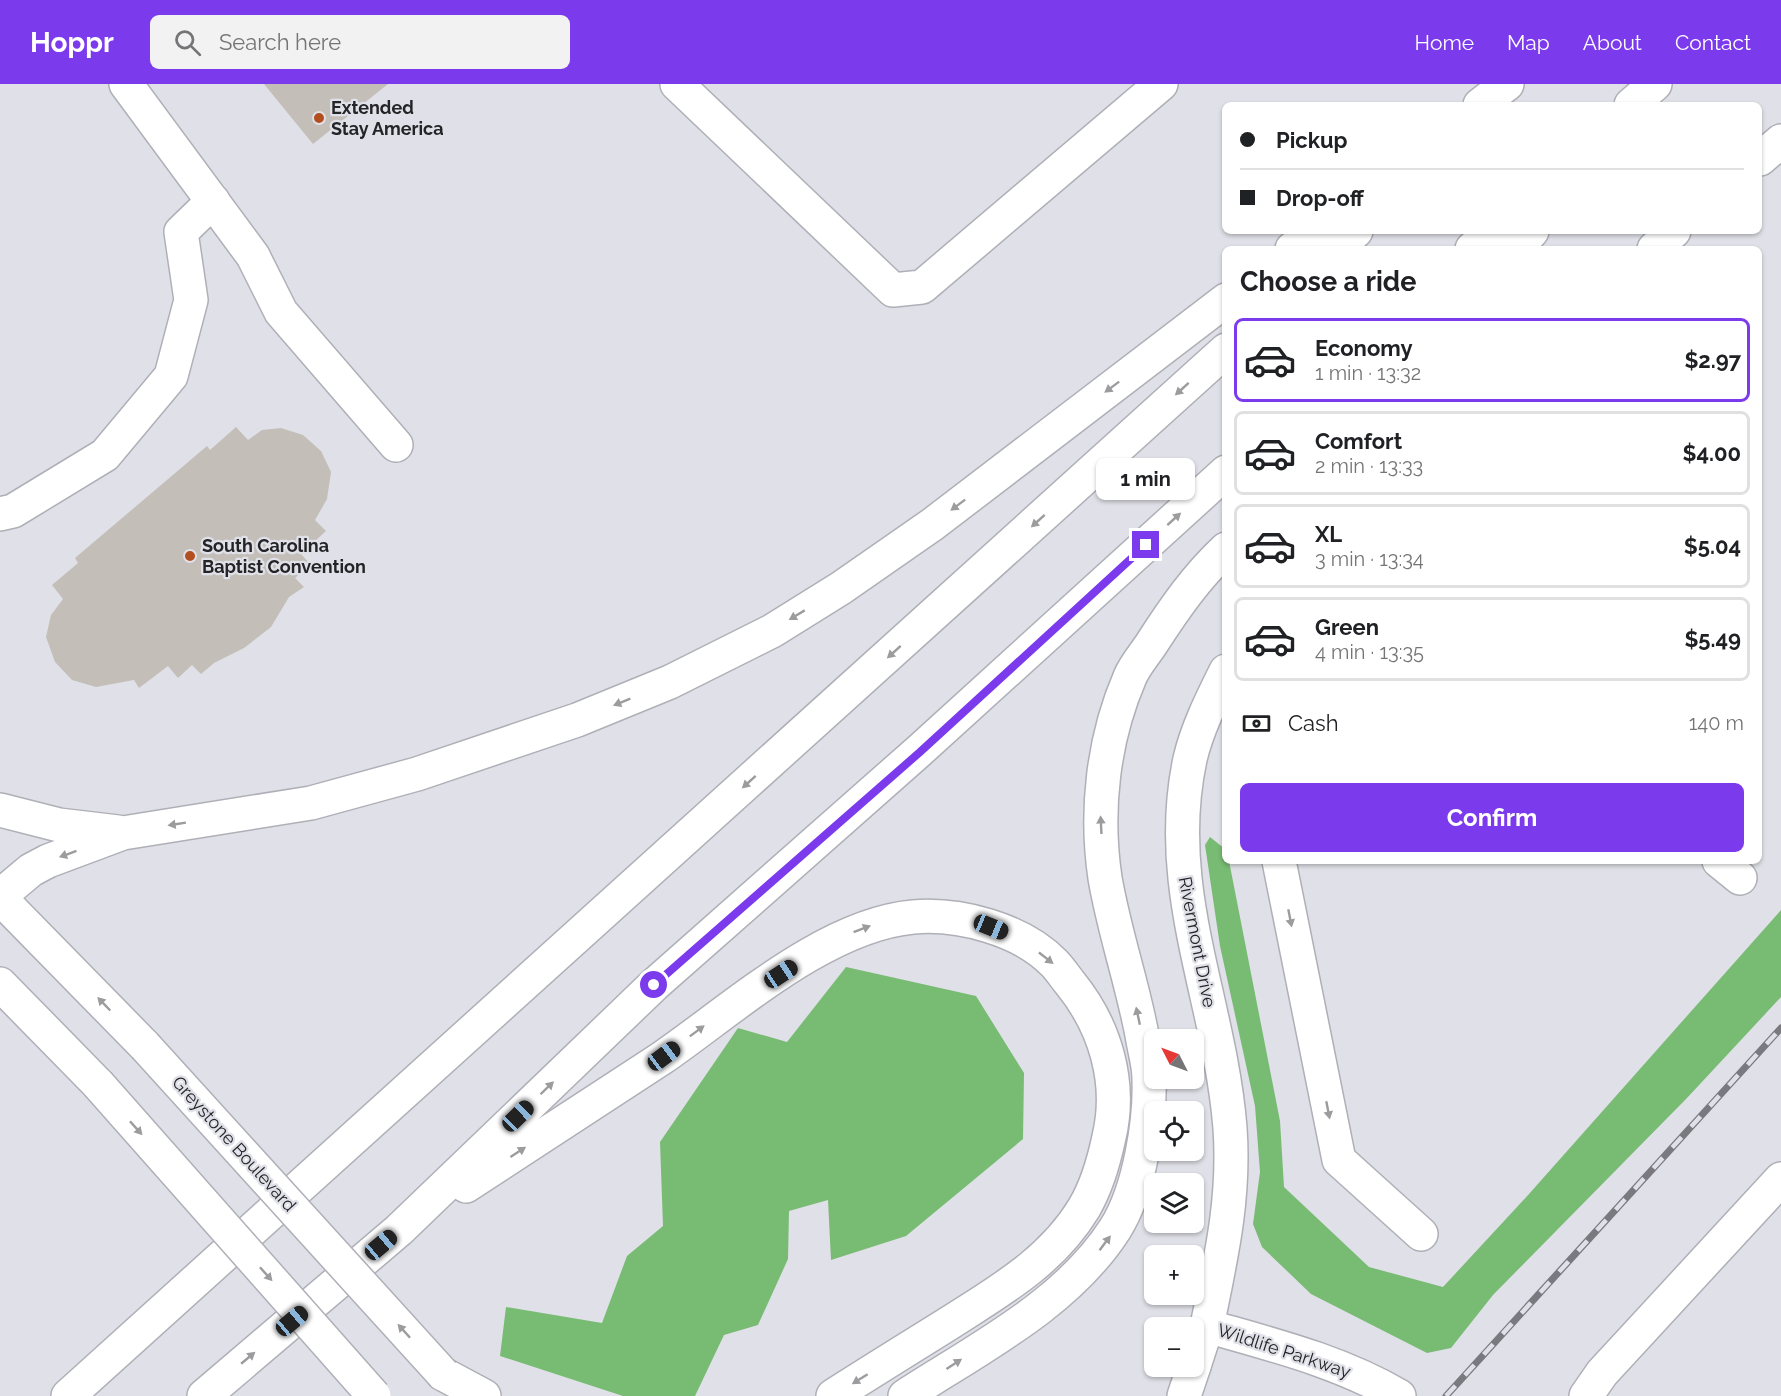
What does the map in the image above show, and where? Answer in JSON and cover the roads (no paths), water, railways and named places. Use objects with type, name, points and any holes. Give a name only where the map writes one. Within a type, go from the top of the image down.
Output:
[{"type":"main road","points":[[126,84],[253,256],[281,312],[396,445]]},
{"type":"main road","points":[[677,84],[893,290],[922,287],[1161,84]]},
{"type":"main road","points":[[1484,102],[1507,84]]},
{"type":"main road","points":[[1497,102],[1517,84]]},
{"type":"main road","points":[[1634,102],[1655,84]]},
{"type":"main road","points":[[1648,102],[1663,84]]},
{"type":"main road","points":[[1762,157],[1781,141]]},
{"type":"main road","points":[[0,514],[13,511],[105,455],[171,376],[191,300],[181,232],[213,201]]},
{"type":"main road","points":[[1296,246],[1312,234]]},
{"type":"main road","points":[[1339,246],[1353,234]]},
{"type":"main road","points":[[1475,246],[1489,234]]},
{"type":"main road","points":[[1519,246],[1529,234]]},
{"type":"main road","points":[[1657,246],[1671,234]]},
{"type":"main road","points":[[0,897],[39,866],[123,833],[311,803],[417,774],[578,720],[670,682],[772,631],[841,588],[933,524],[1222,303]]},
{"type":"main road","points":[[68,1396],[1222,354]]},
{"type":"main road","points":[[204,1396],[399,1230],[654,985],[920,752],[1222,476]]},
{"type":"main road","points":[[905,1396],[1009,1329],[1056,1294],[1087,1266],[1116,1227],[1137,1180],[1149,1122],[1149,1077],[1138,1017],[1106,878],[1100,818],[1106,758],[1117,715],[1131,675],[1176,604],[1222,553]]},
{"type":"main road","name":"Rivermont Drive","points":[[1208,1326],[1229,1216],[1230,1127],[1222,1073],[1186,897],[1182,857],[1182,810],[1191,758],[1217,712],[1222,689]]},
{"type":"main road","points":[[0,810],[59,825],[123,833]]},
{"type":"main road","points":[[1280,864],[1339,1160],[1421,1234]]},
{"type":"main road","name":"Greystone Boulevard","points":[[0,897],[145,1046],[453,1385],[484,1396]]},
{"type":"main road","points":[[399,1230],[664,1056],[729,1008],[833,940],[871,925],[913,917],[952,918],[991,927],[1022,940],[1052,962],[1080,996],[1102,1037],[1114,1082],[1114,1116],[1102,1167],[1084,1208],[1054,1248],[1023,1276],[833,1396]]},
{"type":"main road","points":[[0,984],[98,1084],[374,1396]]},
{"type":"main road","points":[[1602,1388],[1781,1179]]},
{"type":"main road","name":"Wildlife Parkway","points":[[1204,1337],[1208,1326],[1321,1360],[1353,1372],[1399,1396]]},
{"type":"main road","name":"Wildlife Parkway","points":[[1184,1396],[1190,1377]]},
{"type":"railway","points":[[1446,1396],[1781,1028]]},
{"type":"place","name":"Extended Stay America","points":[[319,118]]},
{"type":"place","name":"South Carolina Baptist Convention","points":[[190,556]]}]
